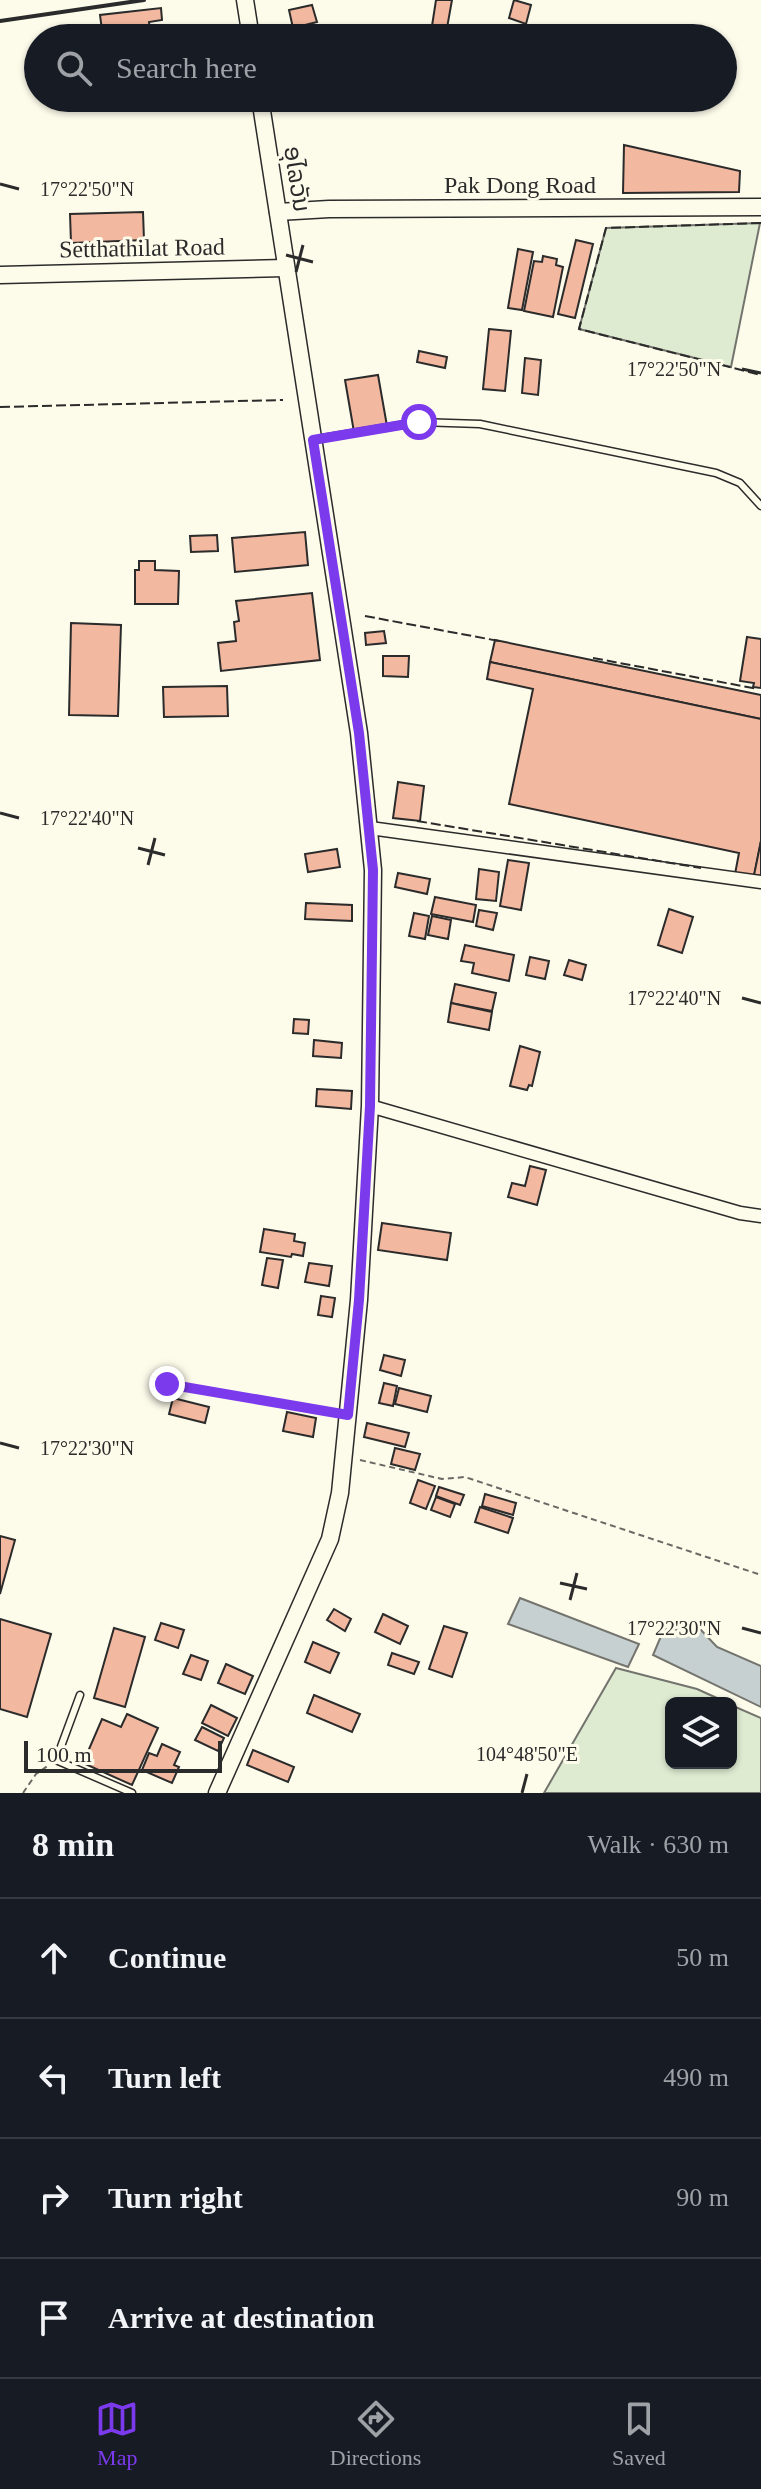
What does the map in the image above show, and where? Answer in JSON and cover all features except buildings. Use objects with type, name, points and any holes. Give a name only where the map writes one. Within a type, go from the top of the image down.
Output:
[{"type":"street","points":[[245,0],[249,24]]},
{"type":"street","name":"ອຸໄລວັນ","points":[[217,1793],[330,1539],[340,1493],[359,1300],[370,1106],[373,870],[370,828],[359,733],[262,112]]},
{"type":"street","name":"Pak Dong Road","points":[[278,212],[329,209],[761,207]]},
{"type":"street","name":"Setthathilat Road","points":[[0,275],[285,268]]},
{"type":"street","points":[[370,828],[761,882]]},
{"type":"street","points":[[370,1106],[740,1213],[761,1216]]},
{"type":"lane","points":[[313,440],[419,422],[480,424],[716,473],[740,483],[761,506]]},
{"type":"lane","points":[[80,1695],[56,1760],[132,1793]]},
{"type":"path","points":[[167,1384],[348,1415]]},
{"type":"path","points":[[343,1457],[442,1479],[465,1477],[761,1575]]},
{"type":"path","points":[[23,1793],[36,1774],[56,1760]]},
{"type":"green space","points":[[760,223],[731,367],[579,329],[606,228]]},
{"type":"green space","points":[[616,1668],[697,1689],[715,1697],[665,1697],[665,1769],[737,1769],[737,1708],[761,1718],[761,1793],[544,1793]]},
{"type":"shaded area","points":[[520,1598],[639,1644],[628,1667],[508,1624]]},
{"type":"shaded area","points":[[664,1629],[701,1630],[717,1647],[761,1666],[761,1707],[653,1655]]},
{"type":"fence","points":[[761,223],[606,228],[579,329],[761,375]]},
{"type":"fence","points":[[0,407],[283,400]]},
{"type":"fence","points":[[365,616],[499,641]]},
{"type":"fence","points":[[593,658],[758,689]]},
{"type":"fence","points":[[417,821],[701,868]]},
{"type":"wall","points":[[0,21],[144,0]]},
{"type":"route","points":[[167,1384],[348,1415],[359,1300],[370,1106],[373,870],[359,733],[313,440],[419,422]]}]
